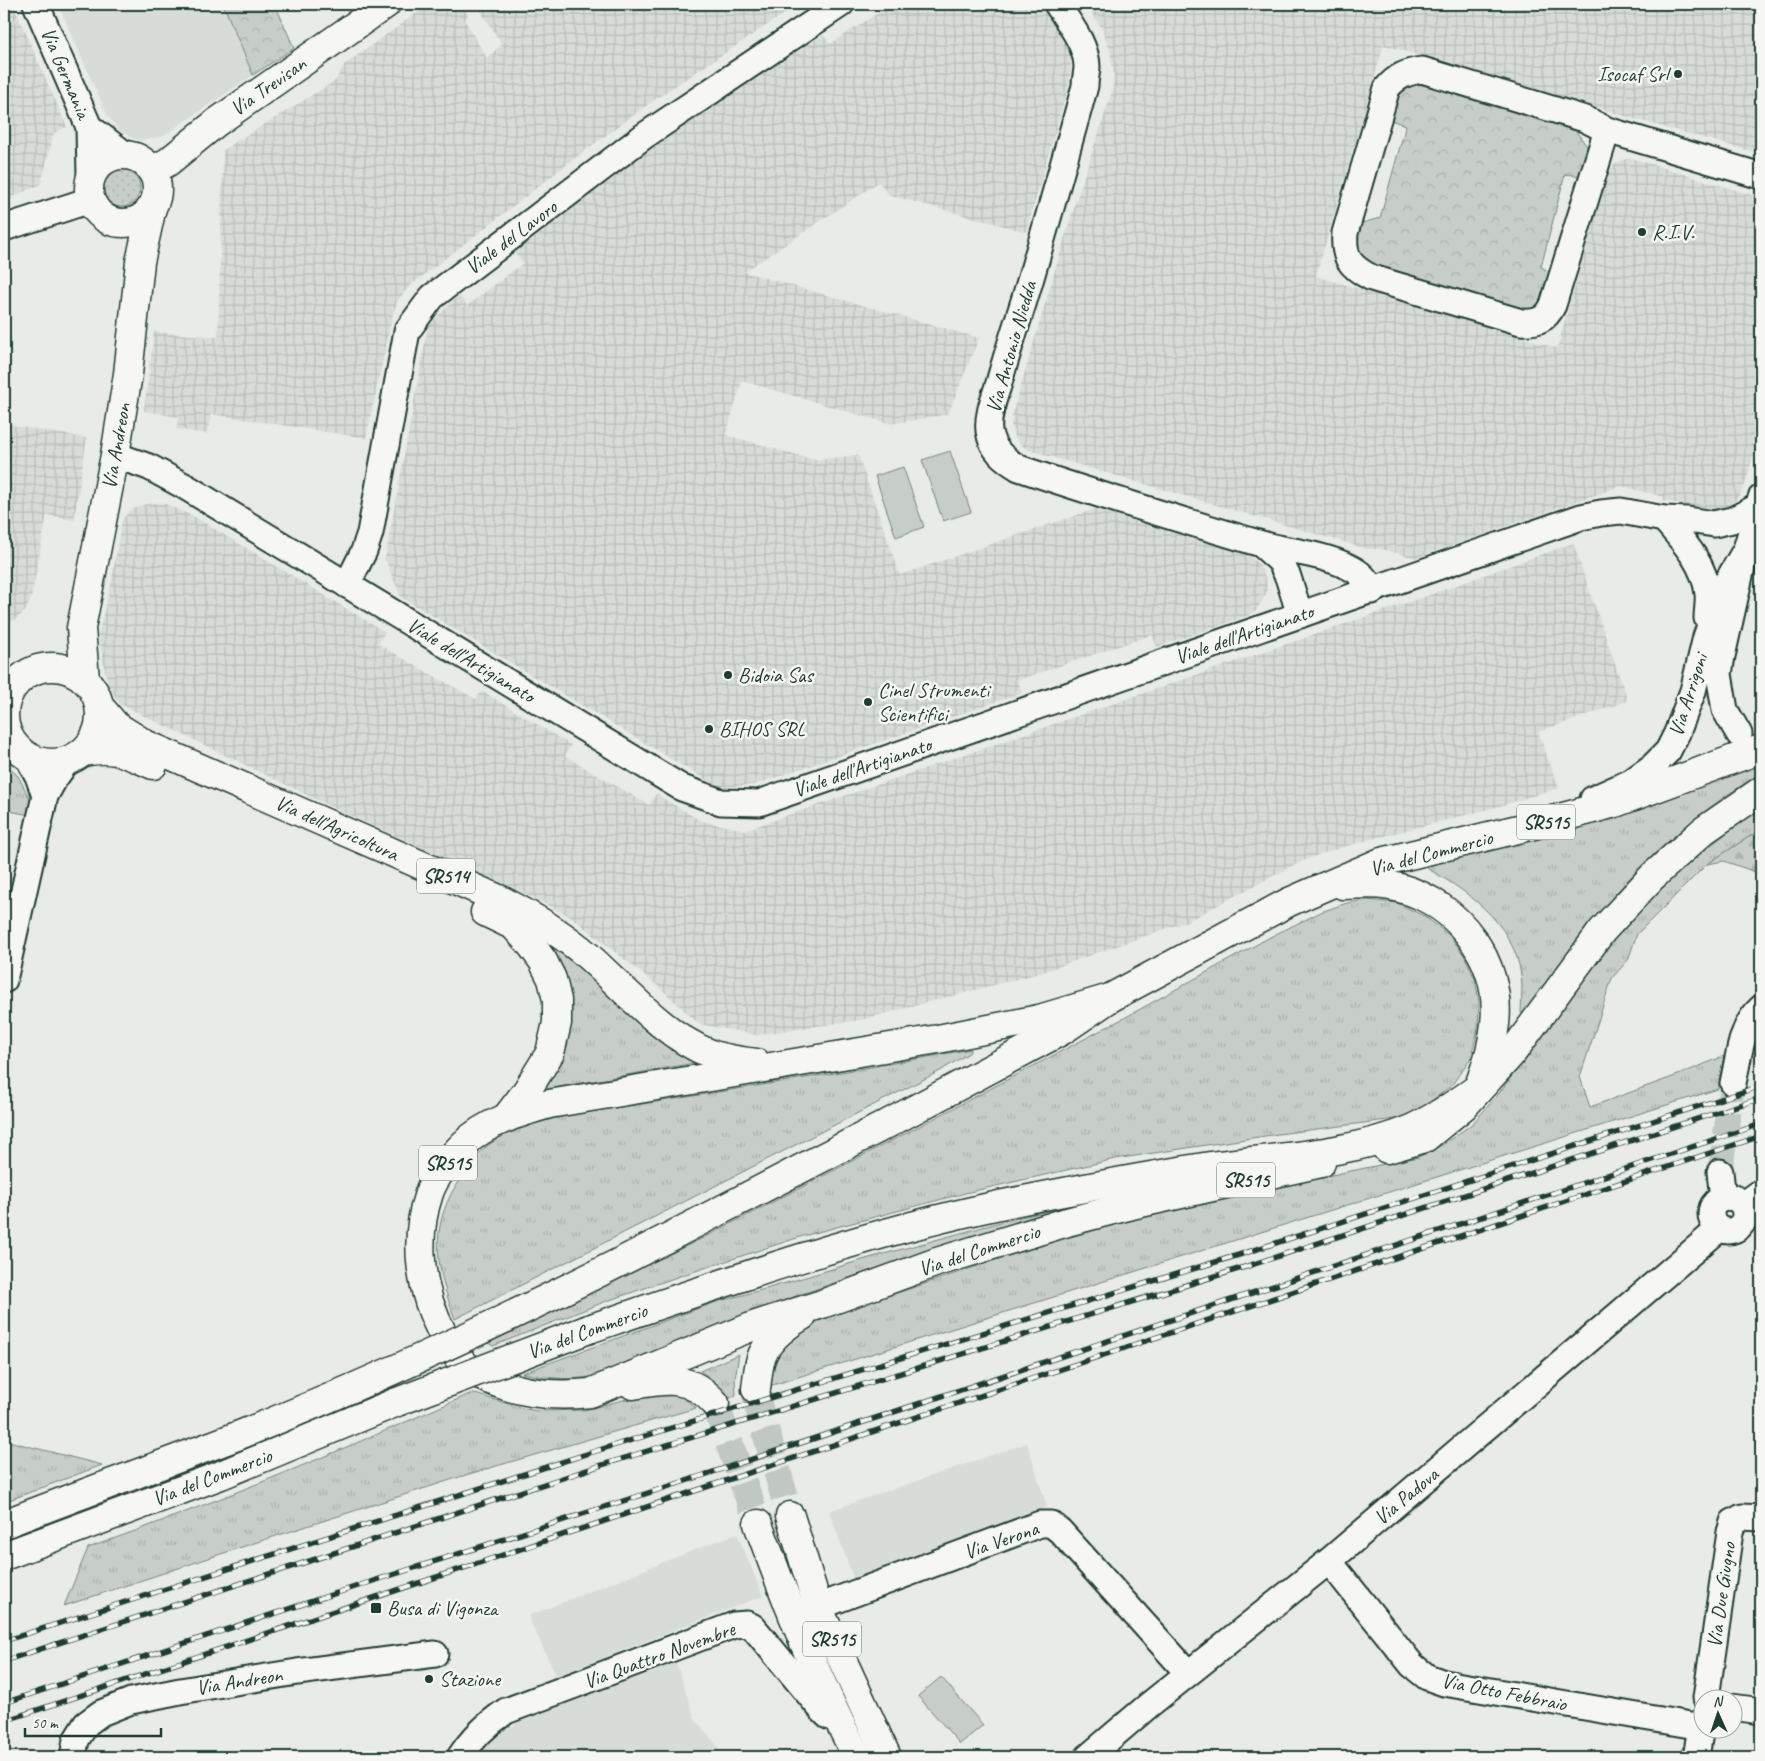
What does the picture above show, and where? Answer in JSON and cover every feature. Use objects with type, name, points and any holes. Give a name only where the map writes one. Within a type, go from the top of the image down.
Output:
[{"type":"main road","name":"Via Trevisan","points":[[152,171],[168,162],[217,122],[386,4]]},
{"type":"main road","points":[[116,155],[136,157],[146,163],[152,171],[157,189],[156,199],[146,215],[137,221],[127,224],[117,223],[100,215],[94,208],[90,188],[96,166],[106,159],[116,155]]},
{"type":"main road","name":"Via Andreon","points":[[85,680],[81,628],[116,455],[128,374],[140,262],[152,207]]},
{"type":"main road","points":[[117,223],[140,262]]},
{"type":"main road","points":[[27,756],[12,741],[4,722],[4,708],[8,696],[22,675],[81,628]]},
{"type":"main road","name":"SR514","points":[[22,675],[54,667],[65,668],[85,680],[93,689],[100,707]]},
{"type":"main road","points":[[75,756],[91,744],[97,733],[100,722],[100,707]]},
{"type":"main road","name":"Via dell'Agricoltura","points":[[100,707],[116,726],[145,744],[501,900],[534,917],[581,950],[656,1019],[696,1047],[711,1054],[735,1060],[777,1066]]},
{"type":"main road","name":"Via dell'Agricoltura","points":[[75,756],[110,749],[129,754],[429,885],[514,926],[543,960],[552,979],[557,1000],[557,1023],[550,1053],[526,1092],[506,1118]]},
{"type":"main road","name":"Via del Commercio","points":[[4,1524],[238,1435],[429,1354],[617,1264],[890,1123],[1063,1030],[1110,998],[1289,902],[1381,862],[1530,826],[1615,803],[1761,749]]},
{"type":"main road","name":"SR514","points":[[27,756],[50,763],[75,756]]},
{"type":"main road","name":"Via del Commercio","points":[[1110,998],[1039,1019],[999,1027],[549,1104],[506,1118],[465,1142],[444,1167],[429,1191],[420,1227],[420,1243],[427,1296],[435,1320],[451,1348],[466,1366],[503,1386],[544,1395],[590,1393],[756,1325],[822,1304],[938,1262],[1067,1222],[1188,1192],[1314,1164],[1368,1155],[1425,1138],[1464,1106],[1478,1088],[1512,1053],[1602,931],[1652,877],[1703,831],[1761,791]]},
{"type":"main road","name":"Via del Commercio","points":[[4,1556],[221,1475],[406,1398],[589,1329],[701,1290],[845,1245],[1001,1205],[1085,1188],[1208,1167],[1339,1149],[1380,1140],[1412,1128],[1437,1115],[1478,1088],[1493,1041],[1496,1022],[1494,988],[1490,972],[1474,939],[1444,909],[1427,898],[1413,892],[1385,885],[1329,885]]},
{"type":"main road","name":"SR515","points":[[756,1389],[760,1360],[769,1344],[778,1333],[795,1320],[822,1304]]},
{"type":"main road","name":"SR515","points":[[590,1393],[657,1380],[683,1382],[695,1386],[706,1393],[714,1404]]},
{"type":"main road","name":"SR515","points":[[790,1516],[818,1607],[887,1757]]},
{"type":"main road","name":"SR515","points":[[758,1524],[789,1608],[838,1721],[857,1757]]},
{"type":"street","name":"Via Germania","points":[[36,4],[89,127],[126,155]]},
{"type":"street","name":"Viale del Lavoro","points":[[347,585],[364,552],[370,533],[407,331],[432,297],[644,136],[841,4]]},
{"type":"street","name":"Via Antonio Niedda","points":[[1057,4],[1083,49],[1087,65],[1085,86],[992,409],[989,430],[992,442],[998,453],[1019,468],[1261,544],[1316,554],[1362,574],[1368,581],[1372,591]]},
{"type":"street","points":[[1607,130],[1553,305],[1548,314],[1540,320],[1520,322],[1372,278],[1355,268],[1347,258],[1344,246],[1345,234],[1387,88],[1394,80],[1411,71],[1422,70],[1585,119],[1607,130],[1761,176]]},
{"type":"street","points":[[4,228],[90,188],[89,127]]},
{"type":"street","name":"Viale dell'Artigianato","points":[[116,455],[149,467],[186,487],[682,788],[721,802],[759,803],[1581,517],[1621,511],[1664,519],[1714,524],[1732,520],[1760,502]]},
{"type":"street","name":"Via Arrigoni","points":[[1739,734],[1725,710],[1719,674],[1746,549],[1760,502]]},
{"type":"street","points":[[1664,519],[1692,554],[1704,576],[1708,595],[1706,637]]},
{"type":"street","name":"Via Antonio Niedda","points":[[1261,544],[1280,561],[1288,576],[1300,616]]},
{"type":"street","name":"Via Arrigoni","points":[[1530,826],[1632,782],[1653,766],[1668,751],[1678,733],[1693,691],[1706,637],[1724,587],[1746,549]]},
{"type":"street","points":[[27,756],[38,776],[45,796]]},
{"type":"street","points":[[4,980],[45,796],[55,778],[75,756]]},
{"type":"street","points":[[1733,1084],[1743,1036],[1754,1015],[1761,1008]]},
{"type":"street","points":[[1720,1172],[1742,1199]]},
{"type":"street","name":"Via Padova","points":[[1088,1757],[1188,1673],[1329,1560],[1719,1229],[1712,1220],[1711,1213],[1714,1205],[1742,1199]]},
{"type":"street","name":"Via Due Giugno","points":[[1707,1688],[1733,1522],[1742,1517],[1761,1518]]},
{"type":"street","name":"Via Verona","points":[[818,1607],[1040,1524],[1051,1524],[1060,1531],[1188,1673]]},
{"type":"street","name":"Via Otto Febbraio","points":[[1329,1560],[1412,1665],[1427,1677],[1444,1683],[1692,1722]]},
{"type":"street","name":"Via Quattro Novembre","points":[[460,1757],[470,1741],[506,1711],[734,1625],[747,1624],[753,1627],[822,1710],[828,1716],[838,1721]]},
{"type":"street","name":"Via Andreon","points":[[73,1757],[76,1740],[86,1724],[101,1713],[131,1701],[297,1672],[435,1654]]},
{"type":"street","points":[[1742,1708],[1761,1711]]},
{"type":"street","points":[[1696,1757],[1699,1738]]},
{"type":"shaded area","points":[[4,4],[13,4],[67,127],[54,133],[41,184],[4,201]]},
{"type":"shaded area","points":[[58,4],[223,4],[253,75],[162,137],[141,140],[130,137],[118,129],[107,115]]},
{"type":"shaded area","points":[[429,4],[461,4],[468,14],[465,21],[487,58],[502,44],[476,4],[799,4],[657,98],[575,158],[410,286],[398,300],[393,314],[366,438],[211,414],[207,434],[176,429],[178,417],[144,411],[154,332],[218,337],[223,150],[335,81],[344,65]]},
{"type":"shaded area","points":[[892,4],[1040,4],[1072,53],[1069,84],[1026,232],[889,195],[879,182],[744,272],[979,338],[948,414],[891,424],[742,381],[726,435],[815,460],[858,455],[900,575],[1095,509],[1247,554],[1260,565],[1267,582],[1266,594],[1256,611],[1247,616],[1157,647],[1152,635],[1018,680],[1022,693],[754,785],[718,787],[401,597],[385,559],[428,326],[459,295],[467,306],[523,263],[515,253],[659,142],[823,35],[830,44]]},
{"type":"shaded area","points":[[1085,4],[1761,4],[1761,154],[1384,45],[1316,276],[1557,348],[1608,173],[1613,166],[1629,158],[1639,160],[1761,198],[1761,429],[1745,485],[1738,498],[1729,506],[1718,510],[1708,509],[1664,501],[1664,497],[1621,486],[1416,558],[1381,549],[1367,549],[1028,450],[1019,443],[1013,434],[1011,424],[1013,412],[1073,210],[1111,95],[1114,77],[1110,50],[1101,27]]},
{"type":"shaded area","points":[[4,424],[87,438],[74,520],[47,515],[31,599],[25,612],[13,621],[4,623]]},
{"type":"shaded area","points":[[154,503],[165,504],[195,517],[385,632],[378,644],[476,699],[482,691],[571,745],[565,756],[649,805],[656,794],[701,821],[745,830],[1432,594],[1573,543],[1628,701],[1538,732],[1559,788],[1497,807],[1320,854],[1292,866],[1188,921],[1040,973],[860,1020],[756,1035],[699,1024],[659,987],[571,917],[536,899],[342,812],[120,704],[108,685],[98,635],[111,584],[122,520],[129,511]]},
{"type":"shaded area","points":[[1027,1443],[1047,1507],[854,1580],[829,1511]]},
{"type":"shaded area","points":[[737,1533],[763,1596],[556,1676],[528,1616]]},
{"type":"shaded area","points":[[675,1659],[695,1719],[720,1749],[710,1757],[484,1757],[479,1755],[490,1741],[517,1723]]},
{"type":"green space","points":[[223,4],[275,4],[294,48],[253,75]]},
{"type":"green space","points":[[1422,82],[1572,126],[1589,149],[1583,171],[1578,176],[1565,174],[1541,267],[1552,273],[1539,308],[1526,311],[1377,267],[1357,252],[1355,239],[1362,223],[1380,218],[1406,125],[1393,121],[1392,113],[1396,99],[1404,89]]},
{"type":"green space","points":[[121,169],[128,170],[134,175],[139,181],[139,195],[134,201],[128,206],[121,207],[114,206],[108,201],[103,195],[102,188],[103,181],[108,175],[114,170]]},
{"type":"green space","points":[[950,451],[971,512],[943,521],[922,460]]},
{"type":"green space","points":[[903,467],[924,527],[896,537],[875,476]]},
{"type":"green space","points":[[1761,762],[1761,773],[1691,822],[1627,881],[1575,944],[1527,1011],[1521,1013],[1522,986],[1519,966],[1513,947],[1503,931],[1477,902],[1428,869],[1427,865],[1532,840],[1643,809]]},
{"type":"green space","points":[[4,763],[18,776],[30,799],[30,815],[4,810]]},
{"type":"green space","points":[[1761,808],[1761,829],[1707,864],[1637,934],[1628,960],[1612,978],[1580,1077],[1590,1107],[1724,1056],[1718,1089],[763,1388],[769,1363],[803,1326],[855,1307],[1002,1258],[1117,1223],[1207,1201],[1418,1157],[1444,1144],[1472,1124],[1497,1096],[1618,932],[1648,901],[1700,854]]},
{"type":"green space","points":[[1761,829],[1761,874],[1724,861],[1707,864]]},
{"type":"green space","points":[[1366,900],[1397,903],[1426,917],[1450,936],[1464,955],[1475,979],[1479,1002],[1478,1030],[1470,1059],[1451,1086],[1426,1105],[1403,1118],[1278,1134],[1115,1159],[965,1193],[803,1236],[604,1302],[493,1346],[488,1343],[713,1233],[916,1128],[1126,1017],[1272,936],[1321,912],[1347,903]]},
{"type":"green space","points":[[552,938],[700,1062],[547,1089],[543,939]]},
{"type":"green space","points":[[971,1049],[969,1053],[940,1071],[455,1319],[440,1267],[438,1251],[442,1219],[447,1202],[471,1163],[485,1148],[507,1134],[551,1119],[575,1114],[820,1076]]},
{"type":"green space","points":[[1071,1206],[913,1256],[796,1296],[742,1320],[603,1375],[562,1378],[522,1373],[716,1302],[1012,1219]]},
{"type":"green space","points":[[739,1354],[735,1379],[736,1396],[726,1399],[719,1386],[700,1371]]},
{"type":"green space","points":[[657,1391],[681,1396],[696,1408],[469,1474],[64,1606],[88,1548],[281,1474],[472,1393],[525,1409],[539,1411],[585,1410]]},
{"type":"green space","points":[[4,1440],[102,1465],[4,1502]]},
{"type":"green space","points":[[941,1677],[983,1725],[960,1744],[918,1696]]},
{"type":"tunnel","points":[[1720,1172],[1733,1083]]},
{"type":"tunnel","points":[[756,1389],[757,1401],[790,1516]]},
{"type":"tunnel","points":[[715,1403],[758,1524]]},
{"type":"railway","points":[[4,1641],[599,1450],[1242,1254],[1761,1086]]},
{"type":"railway","points":[[4,1661],[602,1465],[1245,1267],[1761,1098]]},
{"type":"railway","points":[[4,1703],[367,1583],[698,1477],[1761,1124]]},
{"type":"railway","points":[[4,1721],[1761,1136]]},
{"type":"place","name":"Isocaf Srl","points":[[1678,74]]},
{"type":"place","name":"R.I.V.","points":[[1642,232]]},
{"type":"place","name":"Bidoia Sas","points":[[728,675]]},
{"type":"place","name":"Cinel Strumenti Scientifici","points":[[868,702]]},
{"type":"place","name":"BIHOS SRL","points":[[709,729]]},
{"type":"place","name":"Busa di Vigonza","points":[[376,1608]]},
{"type":"place","name":"Stazione","points":[[429,1679]]}]
